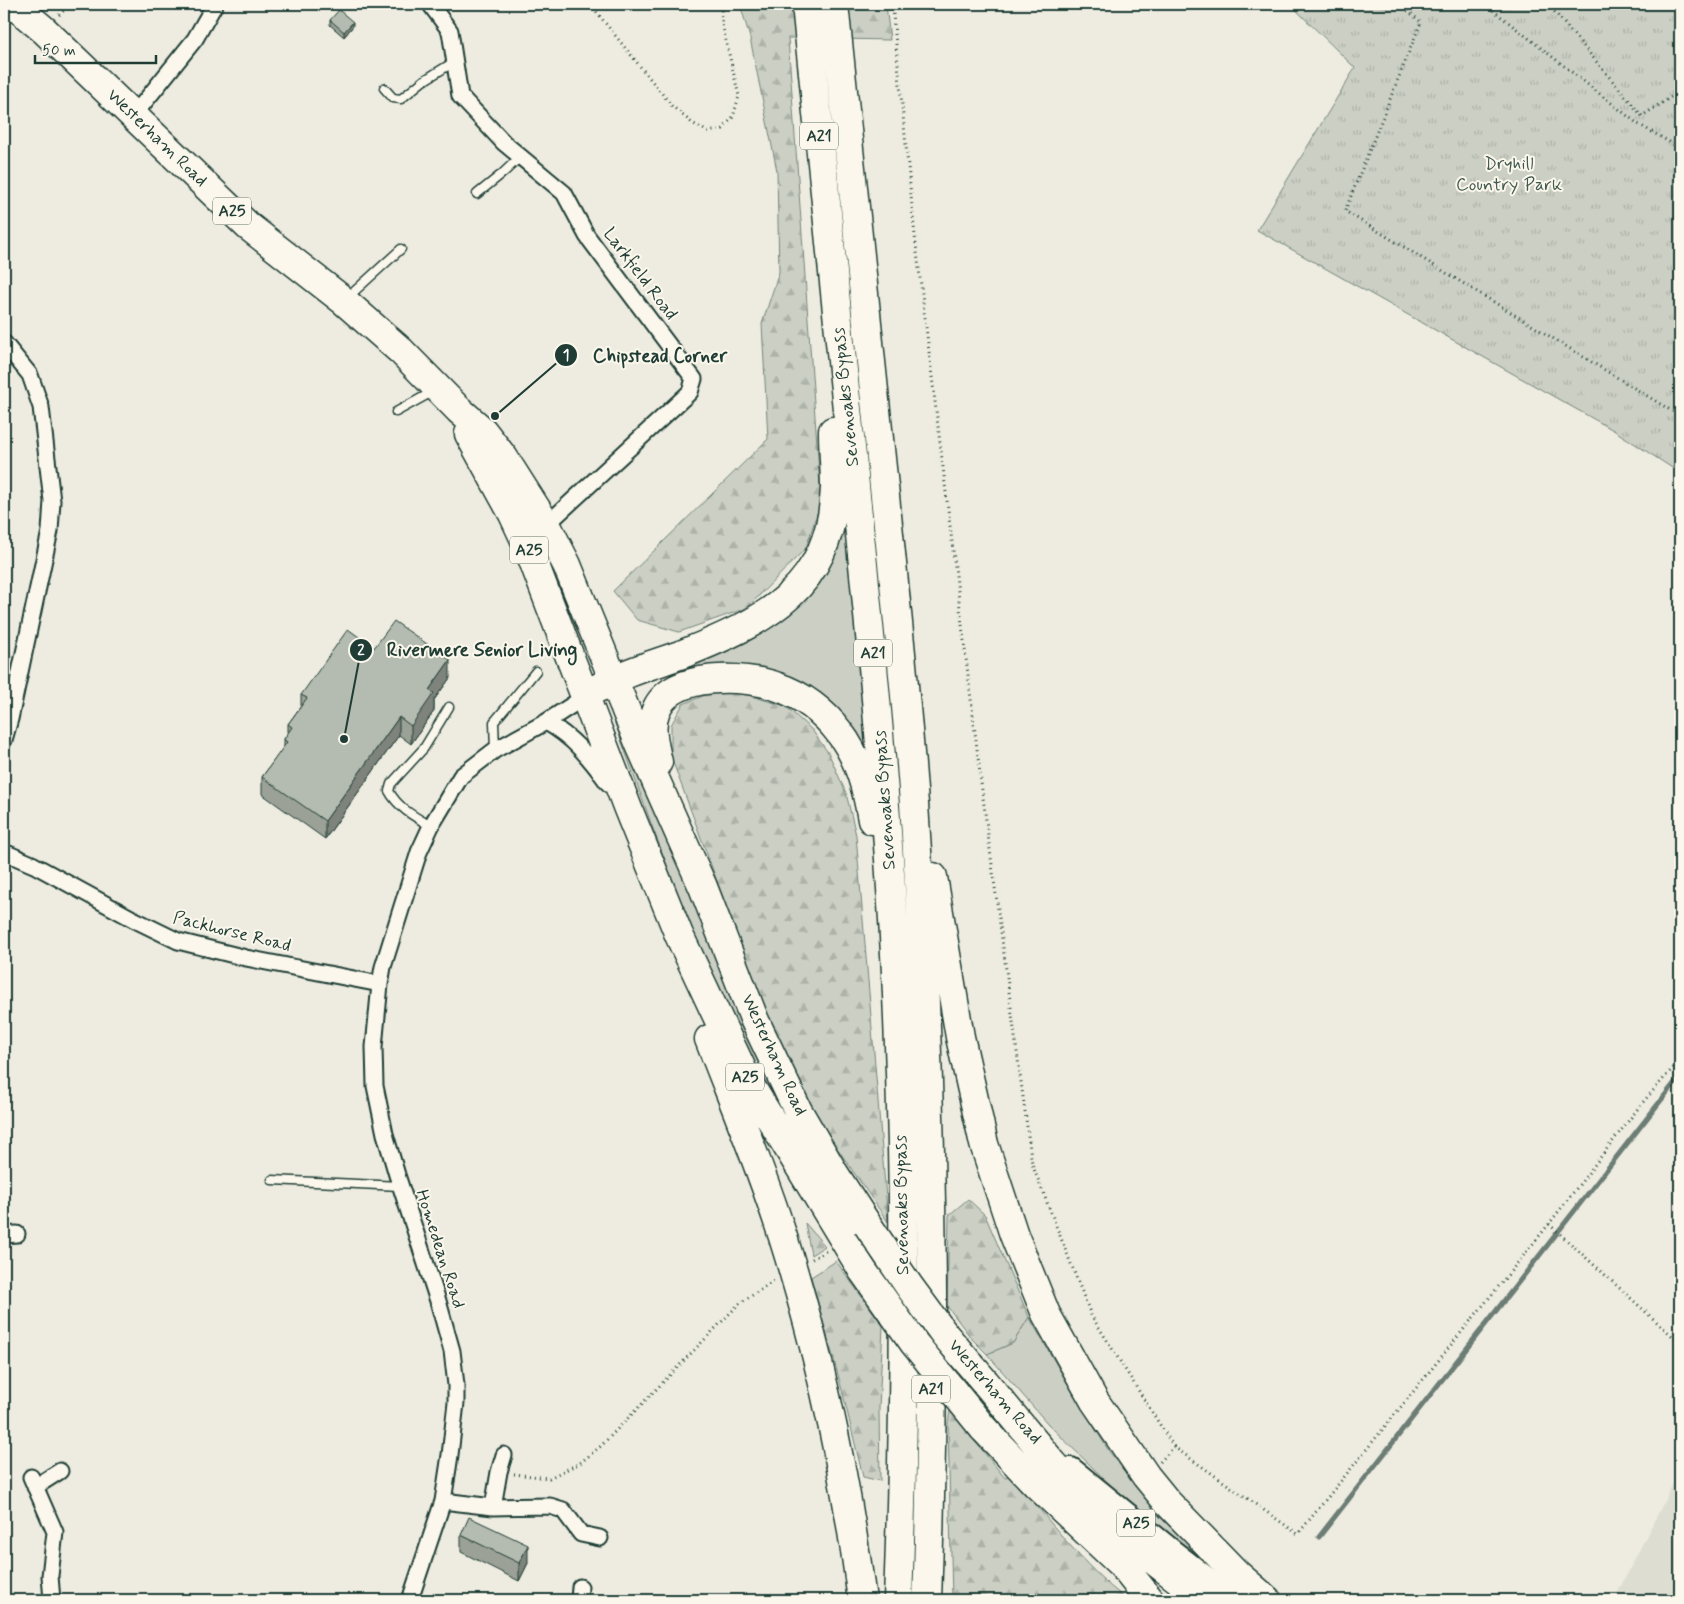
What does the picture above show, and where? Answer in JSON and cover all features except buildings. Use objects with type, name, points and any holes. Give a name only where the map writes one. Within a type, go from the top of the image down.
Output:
[{"type":"highway","name":"Westerham Road","points":[[13,4],[44,30],[134,115],[248,226],[344,301],[401,351],[459,410],[483,431],[504,458],[546,524],[566,565],[612,679],[703,887],[755,1021],[798,1111],[834,1173],[909,1286],[945,1335],[1040,1446]]},
{"type":"highway","name":"Sevenoaks Bypass","points":[[806,4],[879,718],[889,855],[902,1158],[903,1384],[898,1600]]},
{"type":"highway","name":"Sevenoaks Bypass","points":[[834,4],[908,727],[923,957],[931,1181],[929,1541]]},
{"type":"highway","points":[[586,696],[612,679],[707,644],[766,614],[801,585],[819,557],[830,523],[835,488],[827,348],[827,325],[833,267]]},
{"type":"highway","name":"Westerham Road","points":[[459,410],[472,440],[513,514],[526,542],[628,810],[679,935],[748,1082],[842,1238],[914,1343],[983,1428],[1036,1484],[1122,1565]]},
{"type":"highway","points":[[668,806],[653,739],[653,722],[656,709],[662,700],[678,688],[690,684],[725,679],[745,679],[761,682],[778,687],[799,697],[830,722],[848,745],[856,760],[869,802],[898,1040]]},
{"type":"highway","points":[[908,727],[960,1037],[987,1153],[1014,1235],[1046,1314],[1094,1400],[1146,1476],[1168,1503],[1237,1574],[1267,1600]]},
{"type":"highway","points":[[679,935],[697,1006],[772,1204],[817,1357],[849,1504],[862,1600]]},
{"type":"highway","points":[[1040,1446],[1084,1497],[1110,1523],[1132,1543],[1205,1600]]},
{"type":"highway","points":[[927,1600],[929,1541]]},
{"type":"highway","points":[[929,1541],[938,1600]]},
{"type":"highway","points":[[1122,1565],[1150,1600]]},
{"type":"main road","name":"Westerham Road","points":[[1040,1446],[1233,1600]]},
{"type":"main road","name":"Westerham Road","points":[[1122,1565],[1165,1600]]},
{"type":"street","points":[[134,115],[195,39],[215,4]]},
{"type":"street","name":"Larkfield Road","points":[[430,4],[450,31],[460,96],[504,143],[564,192],[588,236],[694,379],[690,392],[526,542]]},
{"type":"street","points":[[4,343],[30,375],[42,407],[52,501],[50,532],[10,720],[4,740]]},
{"type":"street","points":[[431,826],[461,776],[495,750],[546,722],[586,696]]},
{"type":"street","points":[[546,722],[562,731],[582,748],[628,810]]},
{"type":"street","name":"Homedean Road","points":[[410,1600],[443,1501],[456,1403],[452,1352],[438,1301],[385,1134],[375,1086],[374,1047],[383,967],[418,852],[431,826]]},
{"type":"street","name":"Packhorse Road","points":[[4,852],[34,865],[133,919],[178,941],[246,958],[380,984]]},
{"type":"street","points":[[493,1507],[504,1455]]},
{"type":"street","points":[[52,1600],[50,1576],[55,1532],[33,1482],[60,1471]]},
{"type":"street","points":[[443,1501],[493,1507],[550,1506],[563,1510],[581,1534],[600,1538]]},
{"type":"lane","points":[[384,88],[393,98],[401,99],[423,81],[454,62]]},
{"type":"lane","points":[[477,194],[520,157]]},
{"type":"lane","points":[[344,301],[401,248]]},
{"type":"lane","points":[[396,412],[438,389]]},
{"type":"lane","points":[[495,750],[494,722],[536,671]]},
{"type":"lane","points":[[431,826],[409,813],[393,799],[389,791],[391,784],[424,748],[449,707]]},
{"type":"lane","points":[[272,1180],[400,1186]]},
{"type":"path","points":[[590,4],[672,106],[692,123],[708,132],[723,129],[733,118],[739,96],[722,24],[721,4]]},
{"type":"path","points":[[892,4],[916,246],[982,790],[1032,1164],[1091,1315],[1174,1447],[1298,1534],[1549,1224],[1643,1102],[1680,1060]]},
{"type":"path","points":[[1400,4],[1421,22],[1346,211],[1680,416]]},
{"type":"path","points":[[1485,4],[1638,124],[1680,148]]},
{"type":"path","points":[[1548,4],[1642,116],[1680,92]]},
{"type":"path","points":[[1549,1224],[1680,1343]]},
{"type":"path","points":[[499,1472],[550,1478],[580,1463],[601,1446],[739,1304],[833,1247],[842,1238]]},
{"type":"path","points":[[1146,1476],[1174,1447]]},
{"type":"shaded area","points":[[1680,1470],[1680,1600],[1614,1600]]},
{"type":"green space","points":[[740,4],[886,4],[890,40],[788,38],[821,501],[806,548],[747,608],[679,632],[637,620],[613,591],[768,439],[762,324],[779,272],[777,171],[750,38]]},
{"type":"green space","name":"Dryhill Country Park","points":[[1290,4],[1680,4],[1680,473],[1615,431],[1257,230],[1355,68]]},
{"type":"green space","points":[[847,501],[870,771],[785,676],[753,666],[724,664],[676,671],[761,633],[804,600],[825,572]]},
{"type":"green space","points":[[710,693],[741,693],[785,706],[812,730],[829,754],[846,793],[856,835],[888,1222],[824,1129],[773,1032],[671,757],[671,725],[683,704]]},
{"type":"green space","points":[[617,713],[748,1031],[855,1226],[855,1239],[786,1130],[697,943],[612,715]]},
{"type":"green space","points":[[968,1199],[985,1215],[1029,1317],[1013,1343],[987,1354],[972,1339],[947,1306],[949,1215]]},
{"type":"green space","points":[[805,1223],[825,1246],[811,1255]]},
{"type":"green space","points":[[836,1261],[883,1326],[879,1408],[880,1481],[863,1477],[841,1386],[811,1277]]},
{"type":"green space","points":[[1029,1317],[1109,1451],[1161,1518],[1204,1559],[1134,1508],[1048,1424],[987,1354],[1013,1343]]},
{"type":"green space","points":[[950,1411],[1005,1478],[1011,1474],[1080,1556],[1127,1600],[952,1600],[948,1423]]},
{"type":"waterway","points":[[1319,1537],[1680,1076]]},
{"type":"place","name":"Chipstead Corner","points":[[495,416]]},
{"type":"place","name":"Rivermere Senior Living","points":[[344,739]]}]
